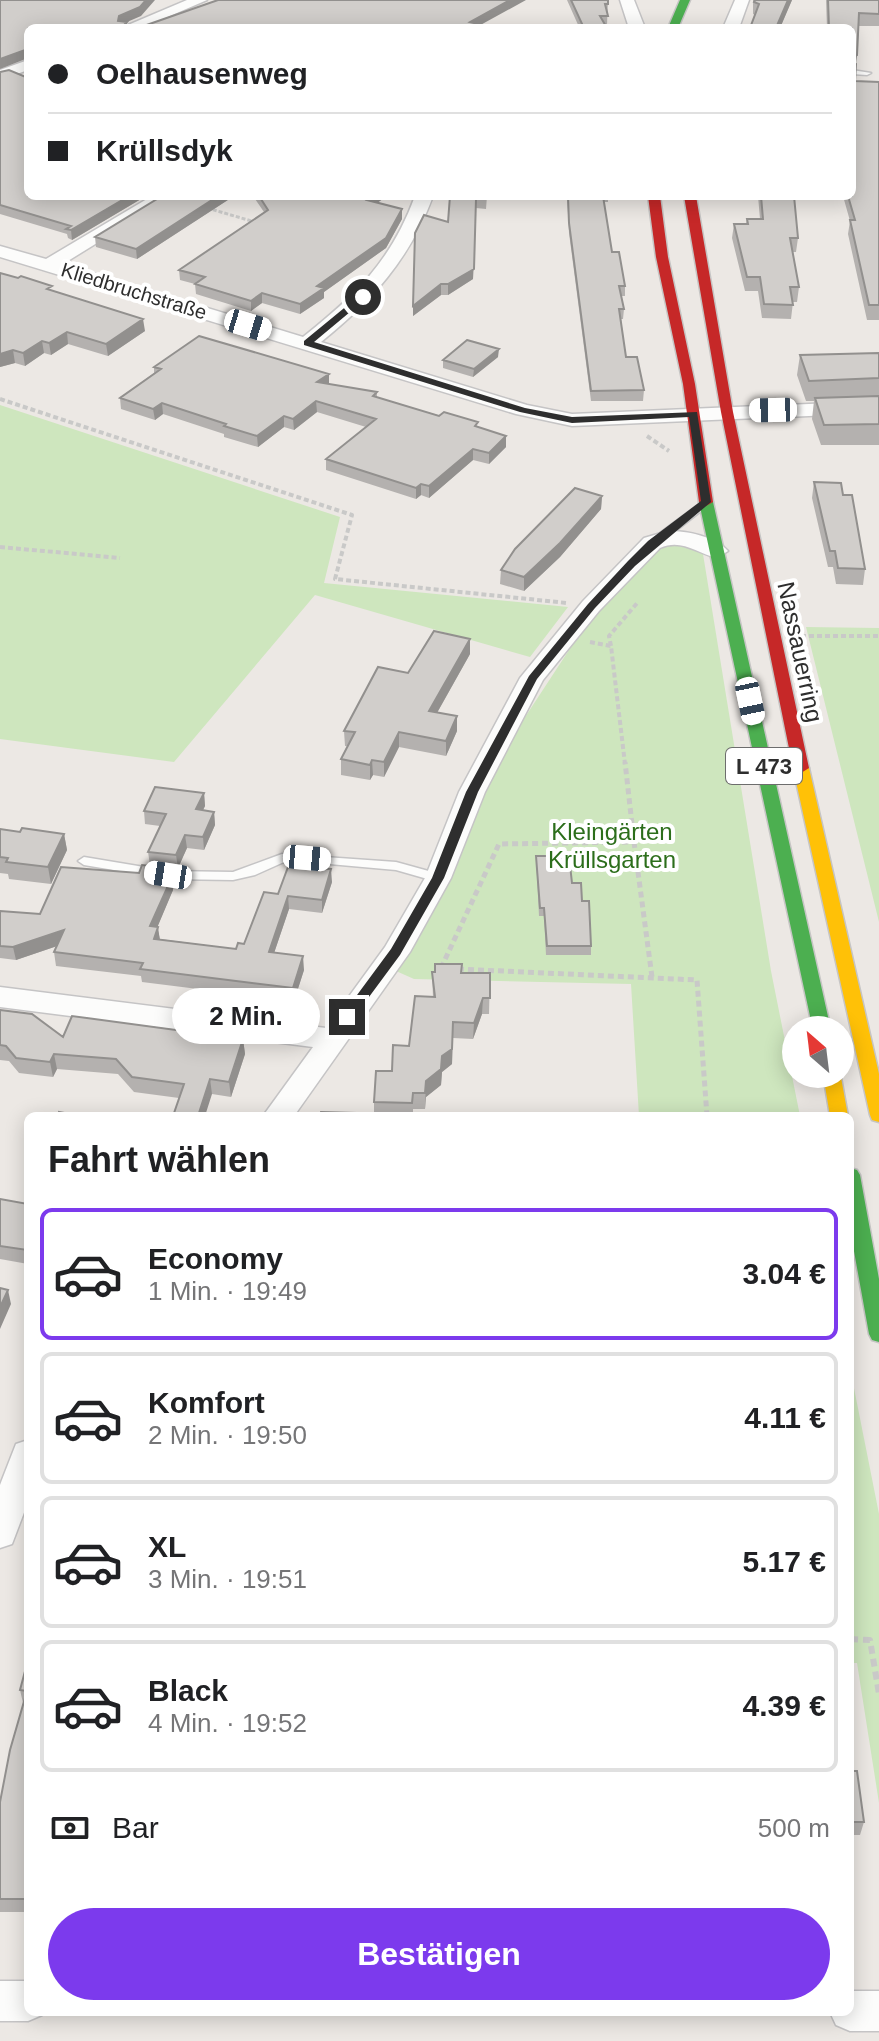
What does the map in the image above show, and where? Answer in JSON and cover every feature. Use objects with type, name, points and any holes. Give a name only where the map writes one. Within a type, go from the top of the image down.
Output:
[{"type":"main road","points":[[675,24],[685,0]]},
{"type":"main road","name":"L 473","points":[[654,200],[654,214],[694,414],[706,502],[819,1016]]},
{"type":"main road","name":"Nassauerring","points":[[691,200],[727,412],[773,643],[879,1115]]},
{"type":"main road","points":[[834,1088],[838,1112]]},
{"type":"main road","points":[[854,1197],[879,1334]]},
{"type":"street","points":[[139,24],[200,0]]},
{"type":"street","points":[[627,0],[636,24]]},
{"type":"street","points":[[733,24],[742,0]]},
{"type":"street","points":[[49,265],[157,200]]},
{"type":"street","points":[[308,343],[376,286],[393,263],[422,200]]},
{"type":"street","name":"Kliedbruchstraße","points":[[0,251],[523,410],[572,420],[879,407]]},
{"type":"street","points":[[281,1112],[396,952],[438,878],[472,792],[532,678],[591,606],[660,538],[675,537],[717,551]]},
{"type":"street","points":[[0,997],[331,1039]]},
{"type":"street","points":[[0,1533],[24,1465]]},
{"type":"street","points":[[0,2001],[24,2001]]},
{"type":"street","points":[[854,2011],[879,2011]]},
{"type":"lane","points":[[856,72],[867,73]]},
{"type":"lane","points":[[660,538],[706,502]]},
{"type":"lane","points":[[84,861],[168,875],[233,876],[282,858],[307,858],[396,866],[438,878]]},
{"type":"path","points":[[178,200],[264,224]]},
{"type":"path","points":[[0,399],[352,515],[335,579],[591,606]]},
{"type":"path","points":[[0,547],[120,558]]},
{"type":"path","points":[[638,602],[609,636],[652,977]]},
{"type":"path","points":[[568,635],[611,646]]},
{"type":"path","points":[[796,636],[879,636]]},
{"type":"path","points":[[634,842],[499,844],[440,969],[697,980],[707,1112]]},
{"type":"path","points":[[854,1639],[870,1640],[879,1694]]},
{"type":"green space","points":[[0,405],[340,517],[324,583],[568,607],[530,657],[315,595],[174,762],[0,739]]},
{"type":"green space","name":"Kleingärten Krüllsgarten","points":[[677,542],[703,554],[782,1026],[782,1088],[794,1088],[799,1112],[639,1112],[631,984],[414,979],[396,971],[512,737],[590,618],[653,552]]},
{"type":"green space","points":[[806,627],[879,628],[879,922]]},
{"type":"green space","points":[[854,1388],[879,1514],[879,1803],[857,1663],[854,1663]]},
{"type":"building","points":[[0,0],[146,0],[140,7],[119,16],[118,21],[127,22],[125,24],[24,24],[24,50],[0,59]]},
{"type":"building","points":[[218,0],[510,0],[470,22],[479,24],[149,24]]},
{"type":"building","points":[[571,0],[608,0],[605,4],[608,16],[600,16],[605,24],[582,24]]},
{"type":"building","points":[[788,0],[778,24],[752,24],[759,4],[754,2]]},
{"type":"building","points":[[828,0],[879,0],[879,14],[859,13],[857,55],[856,24],[829,24]]},
{"type":"building","points":[[9,70],[24,76],[24,200],[122,200],[71,230],[66,229],[71,226],[0,205],[0,72]]},
{"type":"building","points":[[856,81],[879,82],[879,305],[869,305],[850,220],[855,220],[849,200],[856,200]]},
{"type":"building","points":[[155,200],[212,200],[136,249],[95,237]]},
{"type":"building","points":[[262,200],[367,200],[402,209],[386,238],[317,286],[324,288],[300,304],[262,293],[251,301],[195,284],[205,277],[179,270],[268,210]]},
{"type":"building","points":[[450,200],[476,200],[474,269],[448,284],[441,284],[413,306],[415,233],[424,215],[448,222]]},
{"type":"building","points":[[568,200],[604,200],[612,252],[619,252],[625,286],[619,286],[624,309],[619,309],[626,357],[637,357],[644,390],[591,391]]},
{"type":"building","points":[[761,200],[794,200],[798,238],[790,238],[799,287],[790,287],[793,305],[764,304],[760,277],[747,277],[734,224],[748,224],[747,219],[763,219]]},
{"type":"building","points":[[0,273],[18,278],[21,276],[52,286],[47,289],[143,319],[106,344],[67,332],[49,343],[42,341],[23,353],[13,350],[0,354]]},
{"type":"building","points":[[199,336],[329,374],[317,382],[377,392],[373,396],[439,416],[444,412],[478,422],[475,426],[506,436],[489,453],[473,449],[429,486],[421,484],[416,488],[326,459],[376,419],[316,401],[293,419],[284,416],[257,436],[162,403],[153,409],[120,398],[161,369],[154,367]]},
{"type":"building","points":[[467,340],[499,349],[474,369],[443,360]]},
{"type":"building","points":[[879,353],[879,378],[809,381],[800,355]]},
{"type":"building","points":[[879,396],[879,424],[824,425],[815,398]]},
{"type":"building","points":[[814,482],[841,483],[843,495],[852,495],[865,569],[838,568],[835,551],[830,551]]},
{"type":"building","points":[[575,488],[602,496],[524,577],[501,570],[515,549]]},
{"type":"building","points":[[434,631],[470,639],[429,711],[457,716],[446,741],[399,732],[384,762],[372,760],[370,765],[341,759],[355,732],[344,731],[378,667],[408,673]]},
{"type":"building","points":[[155,787],[204,793],[196,809],[214,812],[203,837],[185,835],[176,855],[148,852],[166,814],[144,811]]},
{"type":"building","points":[[22,828],[64,834],[48,867],[6,862],[8,858],[0,857],[0,829],[20,832]]},
{"type":"building","points":[[536,856],[569,856],[572,883],[581,883],[582,901],[589,901],[591,946],[547,946]]},
{"type":"building","points":[[142,865],[170,869],[167,876],[172,877],[150,926],[158,927],[154,939],[236,949],[238,943],[244,944],[264,892],[278,894],[288,867],[331,869],[322,900],[288,896],[269,952],[303,956],[293,988],[140,969],[143,963],[54,952],[64,930],[13,947],[0,946],[0,911],[40,914],[61,867],[139,873]]},
{"type":"building","points":[[435,964],[462,964],[461,973],[490,973],[490,998],[483,998],[474,1023],[453,1022],[452,1049],[442,1056],[441,1069],[426,1081],[425,1093],[413,1093],[412,1103],[374,1102],[376,1071],[392,1071],[393,1045],[409,1046],[415,996],[435,997],[432,972],[435,972]]},
{"type":"building","points":[[0,1010],[32,1014],[63,1037],[72,1016],[243,1039],[229,1082],[210,1079],[199,1112],[174,1112],[184,1084],[132,1077],[116,1059],[54,1054],[50,1062],[16,1058],[6,1046],[0,1045]]},
{"type":"building","points":[[0,1199],[24,1203],[24,1250],[0,1246]]},
{"type":"building","points":[[0,1288],[8,1290],[0,1307]]},
{"type":"building","points":[[24,1701],[24,1899],[0,1899],[0,1802]]},
{"type":"building","points":[[854,1771],[857,1771],[864,1822],[854,1822]]},
{"type":"traffic: fast","points":[[675,24],[685,0]]},
{"type":"traffic: fast","points":[[706,502],[819,1016]]},
{"type":"traffic: fast","points":[[854,1197],[879,1334]]},
{"type":"traffic: slow","points":[[801,768],[879,1115]]},
{"type":"traffic: slow","points":[[834,1088],[838,1112]]},
{"type":"traffic: jam","points":[[655,200],[662,257],[689,384],[706,502]]},
{"type":"traffic: jam","points":[[691,200],[727,412],[801,768]]},
{"type":"route","points":[[347,1017],[396,952],[438,878],[472,792],[532,678],[591,606],[631,564],[652,543],[706,502],[694,414],[572,420],[523,410],[308,343],[363,297]]}]
